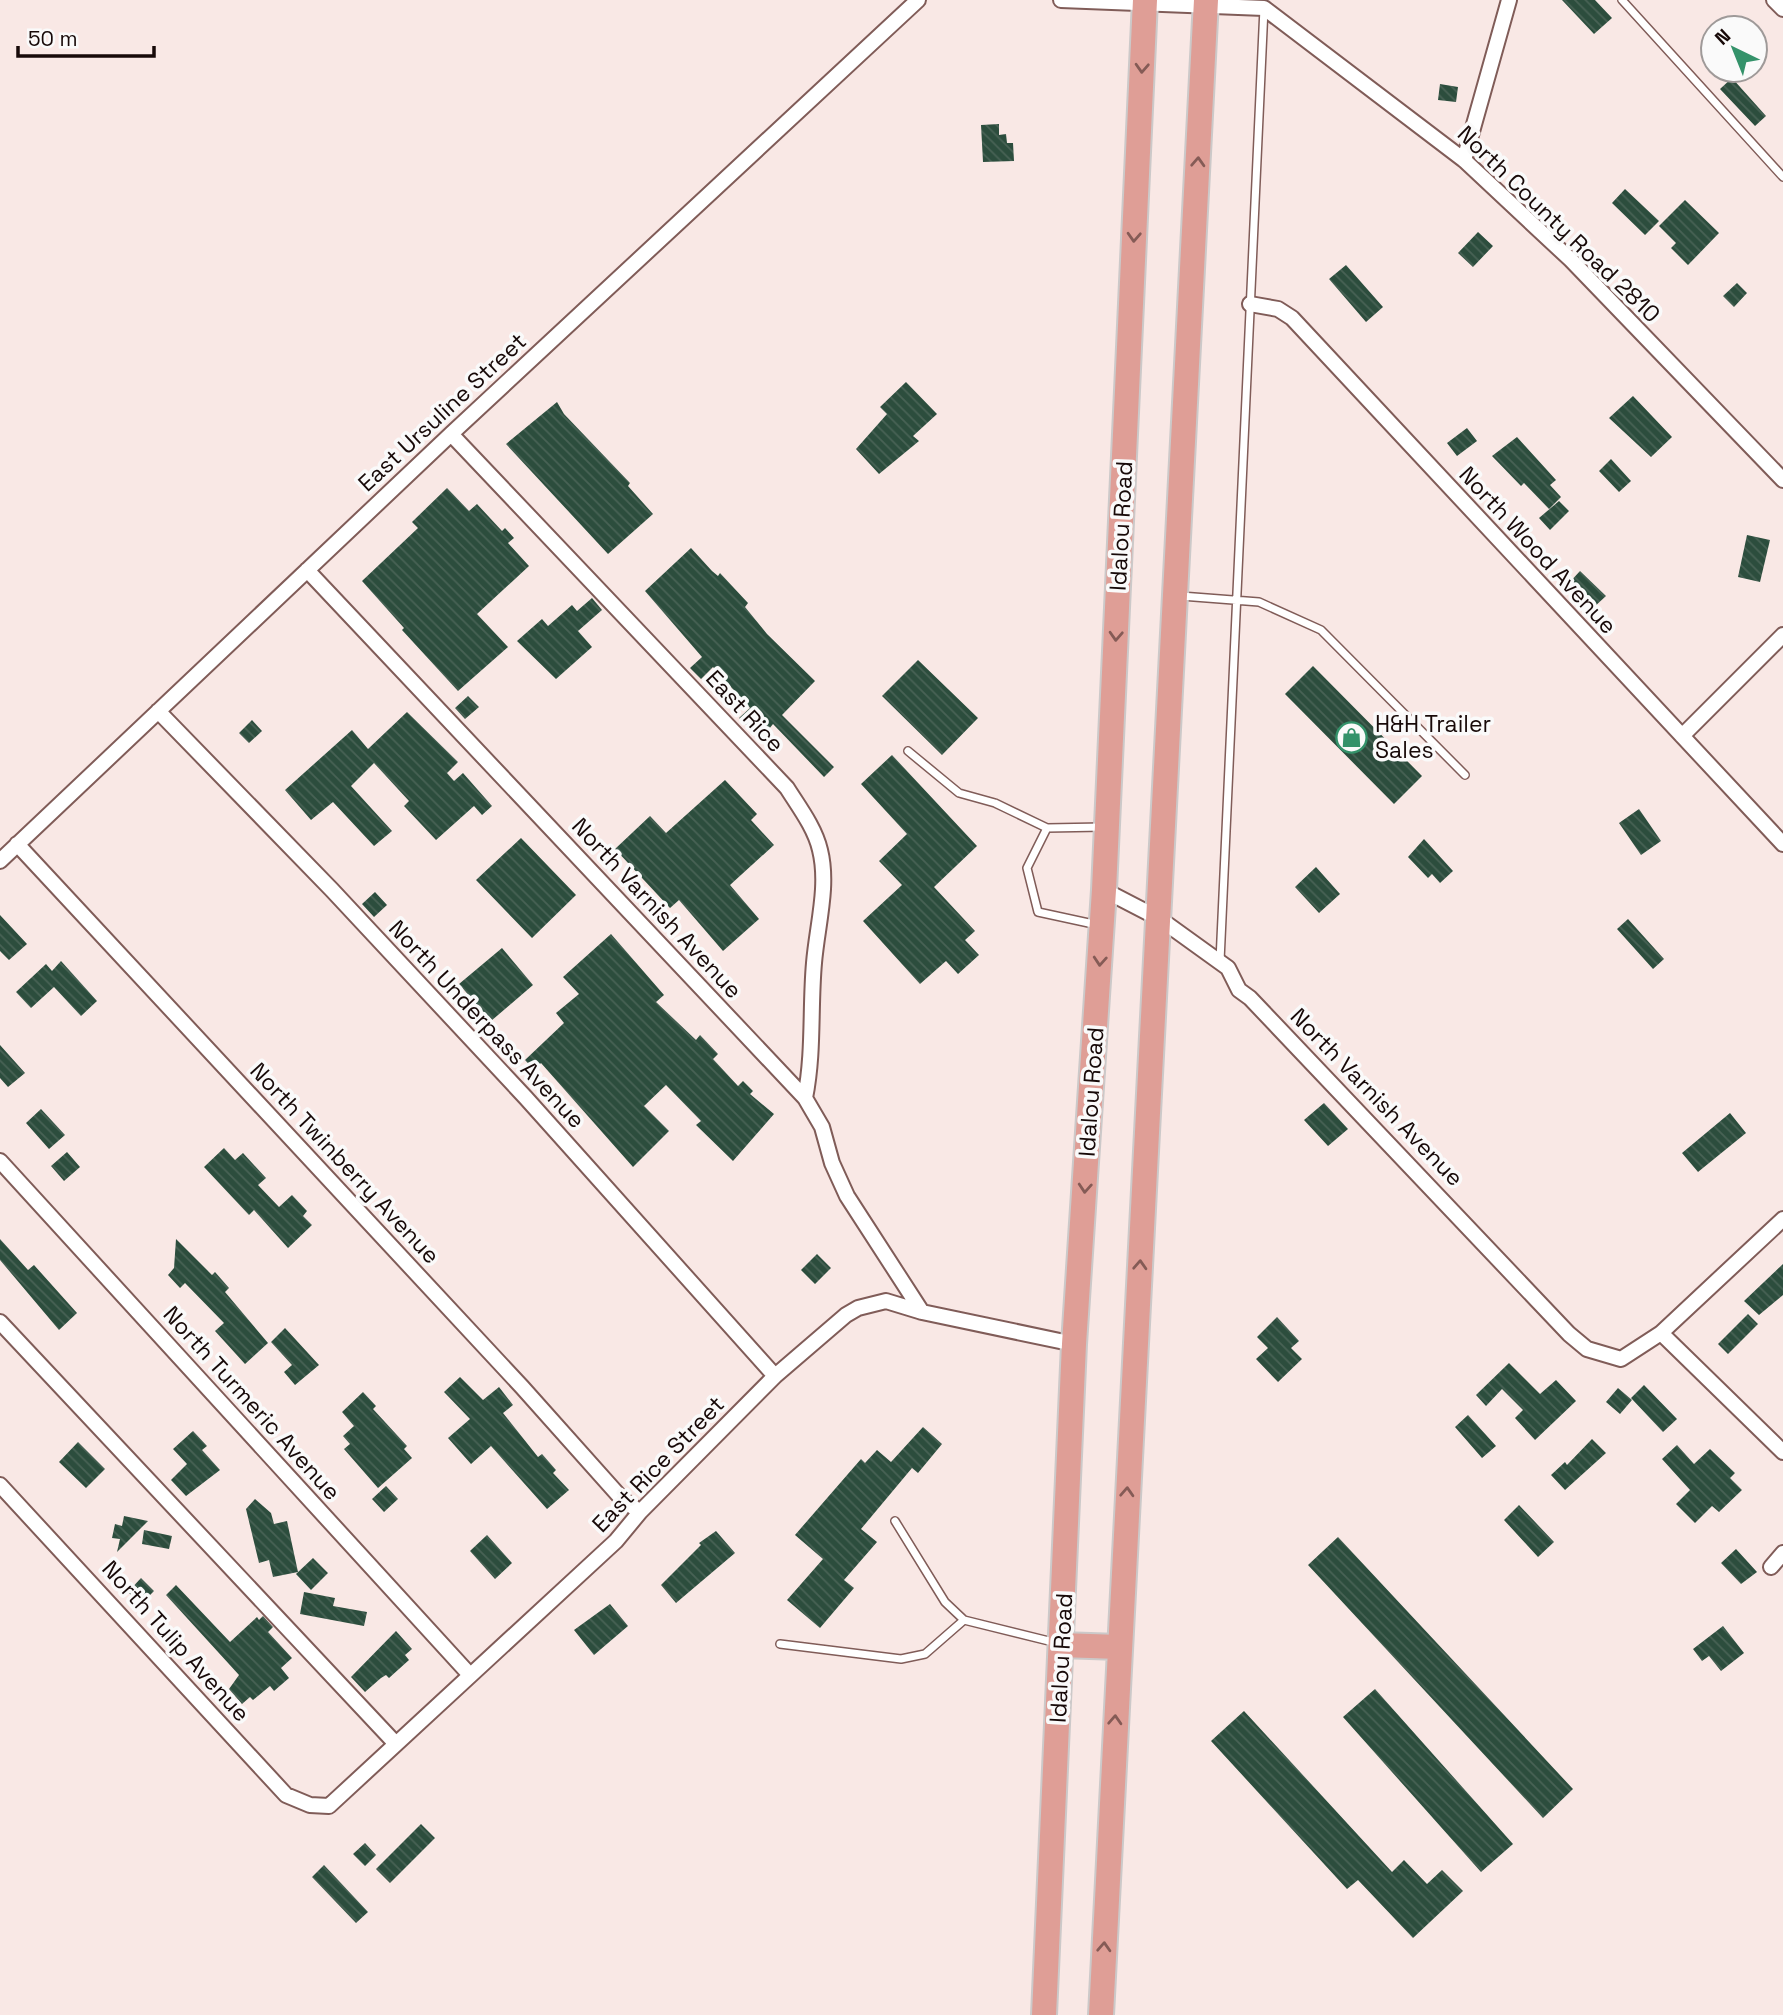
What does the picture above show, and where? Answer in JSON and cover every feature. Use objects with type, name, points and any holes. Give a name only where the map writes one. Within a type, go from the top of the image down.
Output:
[{"type":"highway","name":"Idalou Road","points":[[1044,2015],[1074,1344],[1104,890],[1145,1]]},
{"type":"highway","points":[[1101,2015],[1206,2]]},
{"type":"highway","points":[[1061,1645],[1119,1647]]},
{"type":"street","name":"East Ursuline Street","points":[[0,861],[451,434],[918,0]]},
{"type":"street","points":[[1061,0],[1264,4]]},
{"type":"street","points":[[1464,160],[1509,0]]},
{"type":"street","points":[[1774,0],[1783,9]]},
{"type":"street","name":"North County Road 2810","points":[[1264,4],[1464,160],[1571,260],[1783,480]]},
{"type":"street","name":"North Wood Avenue","points":[[1250,304],[1278,309],[1292,318],[1783,844]]},
{"type":"street","name":"East Rice","points":[[451,434],[787,788],[806,817],[820,848],[824,877],[814,965],[812,1064],[805,1098]]},
{"type":"street","name":"North Varnish Avenue","points":[[307,570],[805,1098],[822,1127],[832,1163],[847,1196],[922,1312]]},
{"type":"street","points":[[1682,736],[1783,635]]},
{"type":"street","name":"North Underpass Avenue","points":[[158,711],[332,890],[526,1098],[775,1376]]},
{"type":"street","name":"North Twinberry Avenue","points":[[17,844],[622,1499],[640,1512]]},
{"type":"street","name":"North Varnish Avenue","points":[[1104,890],[1160,919],[1228,968],[1238,990],[1260,1008],[1569,1334],[1587,1349],[1621,1359],[1661,1333]]},
{"type":"street","name":"North Turmeric Avenue","points":[[0,1161],[470,1675]]},
{"type":"street","points":[[1783,1219],[1661,1333],[1783,1452]]},
{"type":"street","name":"East Rice Street","points":[[329,1806],[616,1541],[640,1512],[775,1376],[846,1315],[858,1308],[886,1301],[922,1312],[1074,1344]]},
{"type":"street","points":[[0,1322],[396,1744]]},
{"type":"street","name":"North Tulip Avenue","points":[[0,1485],[286,1795],[310,1805],[329,1806]]},
{"type":"street","points":[[1771,1567],[1783,1553]]},
{"type":"lane","points":[[1622,0],[1783,177]]},
{"type":"lane","points":[[1220,961],[1264,4]]},
{"type":"lane","points":[[1176,596],[1259,601],[1321,630],[1465,775]]},
{"type":"lane","points":[[908,751],[959,793],[995,803],[1047,828],[1107,827]]},
{"type":"lane","points":[[1047,828],[1027,868],[1038,912],[1102,925]]},
{"type":"lane","points":[[895,1521],[946,1602],[964,1620],[1061,1645]]},
{"type":"lane","points":[[780,1644],[901,1659],[925,1654],[964,1620]]},
{"type":"building","points":[[1562,0],[1595,0],[1612,18],[1594,34]]},
{"type":"building","points":[[1440,84],[1458,87],[1456,102],[1438,100]]},
{"type":"building","points":[[1725,84],[1737,84],[1766,116],[1755,126],[1720,89]]},
{"type":"building","points":[[999,124],[999,135],[1006,134],[1007,143],[1013,143],[1014,161],[983,162],[981,125]]},
{"type":"building","points":[[1625,189],[1659,221],[1645,235],[1612,203]]},
{"type":"building","points":[[1685,200],[1719,233],[1688,265],[1671,248],[1676,243],[1659,226]]},
{"type":"building","points":[[1478,232],[1493,246],[1473,267],[1458,253]]},
{"type":"building","points":[[1346,265],[1383,307],[1366,322],[1329,279]]},
{"type":"building","points":[[1737,283],[1747,293],[1734,307],[1723,296]]},
{"type":"building","points":[[906,382],[937,414],[913,436],[919,441],[879,474],[856,449],[887,414],[880,407]]},
{"type":"building","points":[[1633,396],[1672,437],[1651,457],[1609,418]]},
{"type":"building","points":[[557,402],[564,414],[630,483],[628,486],[653,514],[608,554],[506,444]]},
{"type":"building","points":[[1467,428],[1477,441],[1457,456],[1447,443]]},
{"type":"building","points":[[1517,437],[1556,480],[1550,485],[1561,497],[1549,509],[1524,483],[1521,486],[1492,456]]},
{"type":"building","points":[[1611,459],[1631,481],[1619,492],[1599,471]]},
{"type":"building","points":[[447,488],[469,511],[477,504],[502,531],[505,528],[514,538],[508,543],[529,566],[477,614],[508,647],[458,691],[362,581],[418,528],[412,522]]},
{"type":"building","points":[[1559,501],[1569,511],[1550,530],[1539,518]]},
{"type":"building","points":[[1747,535],[1770,540],[1760,582],[1738,577]]},
{"type":"building","points":[[691,548],[712,571],[718,576],[720,573],[748,603],[745,607],[767,634],[815,681],[782,715],[834,767],[824,777],[773,724],[769,729],[761,721],[751,730],[739,718],[750,708],[713,667],[701,679],[690,668],[702,657],[645,591]]},
{"type":"building","points":[[1580,571],[1606,596],[1593,608],[1568,584]]},
{"type":"building","points":[[592,598],[602,610],[578,631],[592,647],[556,679],[517,641],[542,619],[548,626],[572,605],[577,611]]},
{"type":"building","points":[[918,660],[978,718],[942,755],[882,696]]},
{"type":"building","points":[[1313,666],[1422,776],[1394,804],[1285,694]]},
{"type":"building","points":[[468,696],[479,707],[465,719],[455,708]]},
{"type":"building","points":[[407,712],[458,762],[447,773],[454,781],[463,773],[492,806],[482,815],[474,806],[436,840],[404,806],[409,801],[374,763],[351,786],[392,831],[374,846],[333,802],[311,820],[285,790],[352,730],[368,749]]},
{"type":"building","points":[[252,720],[262,731],[249,743],[239,733]]},
{"type":"building","points":[[892,755],[977,846],[934,887],[975,931],[965,940],[979,955],[958,974],[946,961],[920,984],[863,921],[902,885],[879,861],[907,834],[861,784]]},
{"type":"building","points":[[725,780],[757,814],[751,820],[774,845],[730,885],[759,919],[723,951],[679,900],[670,908],[615,849],[650,816],[666,833]]},
{"type":"building","points":[[1639,809],[1661,841],[1641,855],[1619,823]]},
{"type":"building","points":[[521,838],[576,895],[532,938],[476,880]]},
{"type":"building","points":[[1424,839],[1453,871],[1440,883],[1432,874],[1428,878],[1408,857]]},
{"type":"building","points":[[1316,867],[1340,894],[1319,913],[1295,887]]},
{"type":"building","points":[[375,892],[387,905],[374,917],[362,904]]},
{"type":"building","points":[[0,915],[27,944],[9,960],[0,951]]},
{"type":"building","points":[[1628,919],[1664,959],[1653,969],[1617,929]]},
{"type":"building","points":[[611,934],[664,995],[656,1002],[696,1040],[700,1035],[718,1054],[713,1059],[738,1086],[743,1081],[753,1091],[750,1094],[774,1114],[733,1161],[696,1125],[701,1121],[666,1085],[644,1106],[669,1131],[633,1167],[541,1063],[534,1070],[525,1060],[564,1023],[556,1013],[579,994],[563,977]]},
{"type":"building","points":[[502,948],[533,985],[491,1021],[459,984]]},
{"type":"building","points":[[61,961],[97,1001],[81,1016],[54,987],[31,1008],[16,992],[46,964],[52,971]]},
{"type":"building","points":[[0,1045],[25,1073],[8,1087],[0,1078]]},
{"type":"building","points":[[1324,1103],[1348,1129],[1328,1146],[1304,1120]]},
{"type":"building","points":[[41,1109],[65,1135],[49,1149],[26,1123]]},
{"type":"building","points":[[1730,1113],[1746,1133],[1698,1172],[1682,1153]]},
{"type":"building","points":[[224,1148],[235,1160],[243,1153],[266,1178],[258,1185],[279,1207],[292,1195],[307,1211],[303,1216],[312,1225],[288,1248],[254,1210],[249,1215],[204,1167]]},
{"type":"building","points":[[67,1152],[80,1167],[64,1181],[51,1166]]},
{"type":"building","points":[[0,1239],[28,1270],[34,1265],[77,1313],[59,1330],[0,1260]]},
{"type":"building","points":[[176,1239],[212,1275],[215,1272],[229,1288],[225,1292],[268,1343],[245,1364],[215,1331],[224,1323],[185,1283],[180,1288],[168,1275],[174,1268]]},
{"type":"building","points":[[817,1254],[831,1268],[815,1284],[801,1270]]},
{"type":"building","points":[[1783,1264],[1783,1295],[1759,1315],[1744,1301]]},
{"type":"building","points":[[1748,1314],[1758,1324],[1728,1354],[1718,1344]]},
{"type":"building","points":[[1277,1317],[1299,1341],[1291,1348],[1302,1359],[1278,1382],[1256,1359],[1268,1348],[1257,1337]]},
{"type":"building","points":[[285,1328],[319,1365],[295,1385],[284,1372],[292,1365],[271,1342]]},
{"type":"building","points":[[1509,1363],[1540,1394],[1556,1380],[1576,1401],[1535,1440],[1515,1418],[1523,1410],[1502,1389],[1486,1406],[1476,1395]]},
{"type":"building","points":[[460,1377],[483,1400],[499,1387],[513,1405],[503,1413],[538,1457],[542,1454],[556,1470],[553,1473],[569,1490],[547,1509],[491,1446],[471,1464],[448,1438],[470,1419],[444,1392]]},
{"type":"building","points":[[1644,1385],[1677,1419],[1663,1432],[1631,1398]]},
{"type":"building","points":[[1618,1388],[1632,1400],[1620,1414],[1606,1402]]},
{"type":"building","points":[[363,1392],[376,1406],[373,1409],[407,1446],[404,1449],[412,1458],[378,1488],[344,1449],[350,1444],[343,1436],[354,1426],[342,1412]]},
{"type":"building","points":[[1468,1415],[1496,1446],[1482,1458],[1455,1427]]},
{"type":"building","points":[[923,1427],[942,1444],[918,1473],[912,1468],[861,1529],[877,1542],[844,1580],[854,1588],[820,1628],[787,1600],[823,1559],[795,1535],[861,1459],[865,1463],[877,1450],[891,1462]]},
{"type":"building","points":[[193,1431],[207,1446],[202,1450],[220,1470],[186,1496],[171,1480],[187,1464],[173,1449]]},
{"type":"building","points":[[1592,1439],[1606,1453],[1565,1490],[1551,1475],[1565,1462],[1567,1465]]},
{"type":"building","points":[[78,1442],[105,1469],[86,1488],[59,1462]]},
{"type":"building","points":[[1677,1445],[1694,1464],[1710,1449],[1735,1473],[1730,1478],[1742,1490],[1719,1512],[1712,1506],[1695,1523],[1676,1504],[1690,1490],[1662,1459]]},
{"type":"building","points":[[386,1486],[398,1499],[384,1512],[372,1499]]},
{"type":"building","points":[[255,1499],[271,1513],[274,1524],[287,1521],[298,1572],[273,1577],[269,1560],[259,1563],[246,1509]]},
{"type":"building","points":[[1519,1505],[1554,1542],[1538,1557],[1504,1520]]},
{"type":"building","points":[[124,1516],[148,1521],[117,1552],[120,1539],[112,1538],[115,1524],[122,1526]]},
{"type":"building","points":[[144,1530],[172,1536],[169,1549],[142,1544]]},
{"type":"building","points":[[716,1531],[735,1553],[676,1603],[661,1585],[701,1545],[699,1543]]},
{"type":"building","points":[[487,1535],[512,1563],[495,1579],[470,1551]]},
{"type":"building","points":[[1338,1537],[1573,1789],[1543,1818],[1308,1565]]},
{"type":"building","points":[[1736,1549],[1757,1572],[1741,1584],[1721,1563]]},
{"type":"building","points":[[313,1558],[328,1573],[311,1590],[296,1574]]},
{"type":"building","points":[[141,1578],[154,1591],[141,1604],[128,1592]]},
{"type":"building","points":[[176,1585],[230,1642],[257,1617],[259,1620],[263,1616],[273,1627],[268,1632],[292,1658],[281,1668],[289,1678],[274,1691],[270,1686],[253,1700],[250,1697],[242,1704],[229,1689],[239,1675],[166,1595]]},
{"type":"building","points":[[304,1592],[335,1598],[333,1606],[367,1612],[364,1626],[300,1614]]},
{"type":"building","points":[[610,1604],[628,1626],[594,1655],[574,1630]]},
{"type":"building","points":[[1723,1626],[1744,1653],[1721,1671],[1709,1656],[1702,1661],[1693,1649]]},
{"type":"building","points":[[396,1631],[412,1649],[405,1655],[409,1660],[389,1678],[386,1675],[365,1692],[351,1677]]},
{"type":"building","points":[[1375,1689],[1513,1844],[1481,1872],[1343,1717]]},
{"type":"building","points":[[1244,1711],[1392,1872],[1404,1860],[1427,1884],[1442,1870],[1463,1891],[1413,1938],[1358,1880],[1347,1889],[1211,1741]]},
{"type":"building","points":[[421,1824],[435,1838],[390,1883],[376,1869]]},
{"type":"building","points":[[365,1843],[376,1855],[365,1866],[353,1854]]},
{"type":"building","points":[[324,1865],[368,1912],[356,1923],[312,1877]]},
{"type":"place","name":"H&H Trailer Sales","points":[[1352,737]]}]
